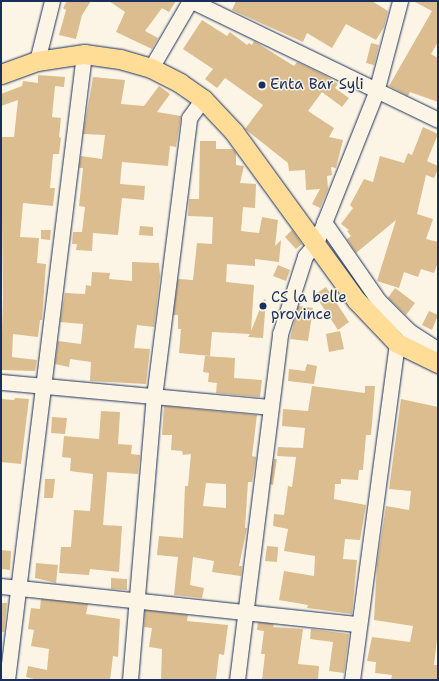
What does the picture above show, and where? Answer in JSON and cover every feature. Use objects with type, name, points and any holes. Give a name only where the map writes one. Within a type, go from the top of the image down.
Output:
[{"type":"main road","points":[[1,74],[37,61],[84,54],[120,59],[151,68],[203,99],[234,132],[357,301],[398,344],[438,363]]},
{"type":"street","points":[[37,61],[52,1]]},
{"type":"street","points":[[151,68],[191,1],[376,92],[438,120]]},
{"type":"street","points":[[237,680],[280,334],[305,256],[316,243],[376,92],[400,1]]},
{"type":"street","points":[[7,680],[20,588],[41,387],[84,54]]},
{"type":"street","points":[[130,680],[154,397],[189,118],[203,99]]},
{"type":"street","points":[[324,222],[378,300],[409,331],[438,350]]},
{"type":"street","points":[[352,680],[358,624],[398,344]]},
{"type":"street","points":[[1,382],[41,387],[270,407]]},
{"type":"street","points":[[1,586],[136,598],[245,612],[358,624]]},
{"type":"building","points":[[67,1],[91,1],[82,15],[76,39],[59,35],[66,10],[63,8]]},
{"type":"building","points":[[109,1],[176,1],[169,12],[162,8],[145,31],[158,38],[152,49],[116,32],[125,12]]},
{"type":"building","points":[[236,1],[372,1],[388,11],[384,27],[376,40],[346,24],[332,48],[307,33],[303,42],[232,10]]},
{"type":"building","points":[[413,1],[438,1],[438,42],[431,54],[438,58],[438,102],[410,92],[408,96],[389,86],[432,11]]},
{"type":"building","points":[[202,20],[227,36],[230,32],[247,45],[249,43],[252,45],[254,41],[294,66],[297,62],[326,76],[338,84],[335,88],[349,98],[342,107],[322,92],[308,111],[334,128],[329,137],[343,140],[336,168],[331,167],[332,175],[327,176],[328,189],[320,208],[312,204],[320,189],[306,190],[305,170],[289,171],[288,163],[245,129],[263,105],[225,78],[217,88],[205,79],[213,69],[183,49]]},
{"type":"building","points":[[371,43],[379,45],[374,65],[366,63]]},
{"type":"building","points":[[38,75],[65,77],[64,87],[55,86],[52,117],[61,118],[59,154],[53,154],[50,188],[55,188],[53,206],[23,203],[20,237],[39,238],[37,263],[46,264],[42,320],[40,320],[38,337],[13,334],[12,357],[37,360],[35,371],[1,370],[3,297],[1,137],[14,137],[18,100],[1,106],[1,94],[22,86],[23,81],[38,83]]},
{"type":"building","points":[[93,77],[125,80],[121,104],[144,106],[159,86],[170,94],[157,112],[181,116],[176,147],[170,146],[168,166],[122,162],[120,184],[145,186],[144,200],[122,198],[118,235],[93,233],[92,251],[76,250],[77,244],[72,244],[73,232],[82,232],[85,207],[79,206],[83,168],[79,168],[81,156],[102,159],[105,135],[83,134]]},
{"type":"building","points":[[423,127],[438,134],[427,161],[438,166],[438,169],[434,178],[426,175],[417,214],[433,219],[426,239],[438,242],[438,262],[434,273],[421,269],[418,277],[404,272],[399,288],[377,281],[396,220],[356,253],[347,239],[351,236],[347,231],[349,230],[341,224],[353,208],[350,205],[364,179],[373,182],[380,156],[404,163],[408,153],[412,155]]},
{"type":"building","points":[[200,141],[216,141],[216,149],[233,149],[236,153],[236,165],[244,166],[240,183],[256,184],[255,208],[243,207],[241,231],[259,233],[262,217],[278,220],[275,246],[281,240],[279,262],[255,259],[255,266],[227,264],[226,282],[254,285],[251,331],[264,299],[266,300],[263,338],[248,337],[250,334],[212,332],[210,356],[179,353],[181,329],[178,329],[178,315],[173,315],[178,279],[193,280],[197,243],[212,244],[213,217],[188,216],[189,199],[199,199]]},
{"type":"building","points":[[140,226],[153,227],[153,236],[139,235]]},
{"type":"building","points":[[41,230],[51,230],[50,240],[41,239]]},
{"type":"building","points":[[292,230],[302,244],[296,249],[285,237]]},
{"type":"building","points":[[132,262],[159,263],[160,276],[154,327],[137,325],[134,348],[150,349],[146,384],[90,381],[91,362],[70,359],[69,367],[55,364],[58,341],[81,344],[83,324],[60,322],[65,293],[85,294],[86,285],[91,286],[92,272],[110,273],[109,279],[132,281]]},
{"type":"building","points":[[278,265],[290,270],[286,281],[273,276]]},
{"type":"building","points":[[326,287],[349,322],[338,330],[319,301],[317,293]]},
{"type":"building","points":[[395,288],[415,303],[406,315],[388,298]]},
{"type":"building","points":[[298,306],[313,308],[308,341],[290,339]]},
{"type":"building","points":[[429,311],[438,315],[432,330],[422,325]]},
{"type":"building","points":[[340,331],[344,349],[329,352],[326,334]]},
{"type":"building","points":[[205,356],[235,358],[234,378],[262,380],[260,397],[216,393],[217,383],[208,382],[209,373],[203,372]]},
{"type":"building","points":[[307,364],[317,366],[314,384],[288,381],[289,369],[305,371]]},
{"type":"building","points":[[312,386],[365,393],[365,386],[375,386],[371,435],[366,435],[363,470],[359,470],[358,480],[341,479],[341,484],[335,484],[334,499],[366,505],[360,540],[345,539],[343,559],[357,560],[352,614],[307,608],[308,605],[279,600],[284,571],[314,576],[315,556],[284,551],[288,529],[273,526],[274,514],[284,515],[288,486],[292,487],[296,457],[277,456],[278,447],[303,448],[305,428],[282,426],[283,409],[308,411]]},
{"type":"building","points":[[15,398],[29,399],[21,464],[1,462],[1,399],[14,400]]},
{"type":"building","points":[[401,399],[438,407],[438,630],[434,665],[438,665],[438,678],[435,680],[391,680],[392,675],[375,673],[376,662],[367,661],[372,637],[410,642],[413,626],[374,620],[377,564],[386,506],[409,510],[411,491],[389,489]]},
{"type":"building","points":[[164,406],[257,415],[252,456],[256,457],[252,482],[248,482],[245,528],[247,528],[239,566],[242,566],[241,576],[212,572],[214,561],[193,557],[190,585],[204,588],[202,598],[174,595],[178,557],[157,555],[159,536],[183,538],[185,486],[188,486],[191,454],[183,455],[182,451],[171,450],[172,435],[162,435]],"holes":[[[206,483],[226,484],[226,508],[203,506]]]},
{"type":"building","points":[[101,411],[120,412],[118,444],[132,445],[131,454],[140,455],[138,474],[107,472],[103,525],[122,526],[119,572],[90,569],[89,575],[59,573],[61,547],[71,547],[74,510],[90,511],[93,474],[70,471],[71,458],[62,457],[64,436],[99,439]]},
{"type":"building","points":[[52,417],[67,418],[65,434],[51,433]]},
{"type":"building","points":[[274,459],[277,459],[273,485],[270,484]]},
{"type":"building","points":[[45,479],[55,479],[53,498],[44,498]]},
{"type":"building","points":[[267,546],[278,547],[277,562],[265,561]]},
{"type":"building","points":[[1,550],[11,551],[10,570],[1,569]]},
{"type":"building","points":[[36,563],[58,565],[56,583],[35,578]]},
{"type":"building","points":[[111,578],[127,579],[127,590],[111,589]]},
{"type":"building","points":[[41,599],[88,604],[86,614],[120,619],[118,657],[113,656],[110,680],[38,680],[26,677],[28,666],[47,670],[49,649],[31,646],[34,630],[28,629],[31,608],[40,609]]},
{"type":"building","points":[[1,603],[7,603],[4,632],[1,632]]},
{"type":"building","points":[[145,610],[188,615],[187,621],[228,625],[224,655],[219,654],[216,680],[161,680],[162,649],[149,647],[152,628],[144,627]]},
{"type":"building","points":[[258,622],[274,624],[273,627],[303,629],[298,664],[319,666],[318,680],[262,680],[265,654],[261,654],[264,631],[257,630]]},
{"type":"building","points":[[311,629],[349,634],[344,673],[329,671],[333,642],[310,639]]},
{"type":"place","name":"Enta Bar Syli","points":[[262,85]]},
{"type":"place","name":"CS la belle province","points":[[263,306]]}]
